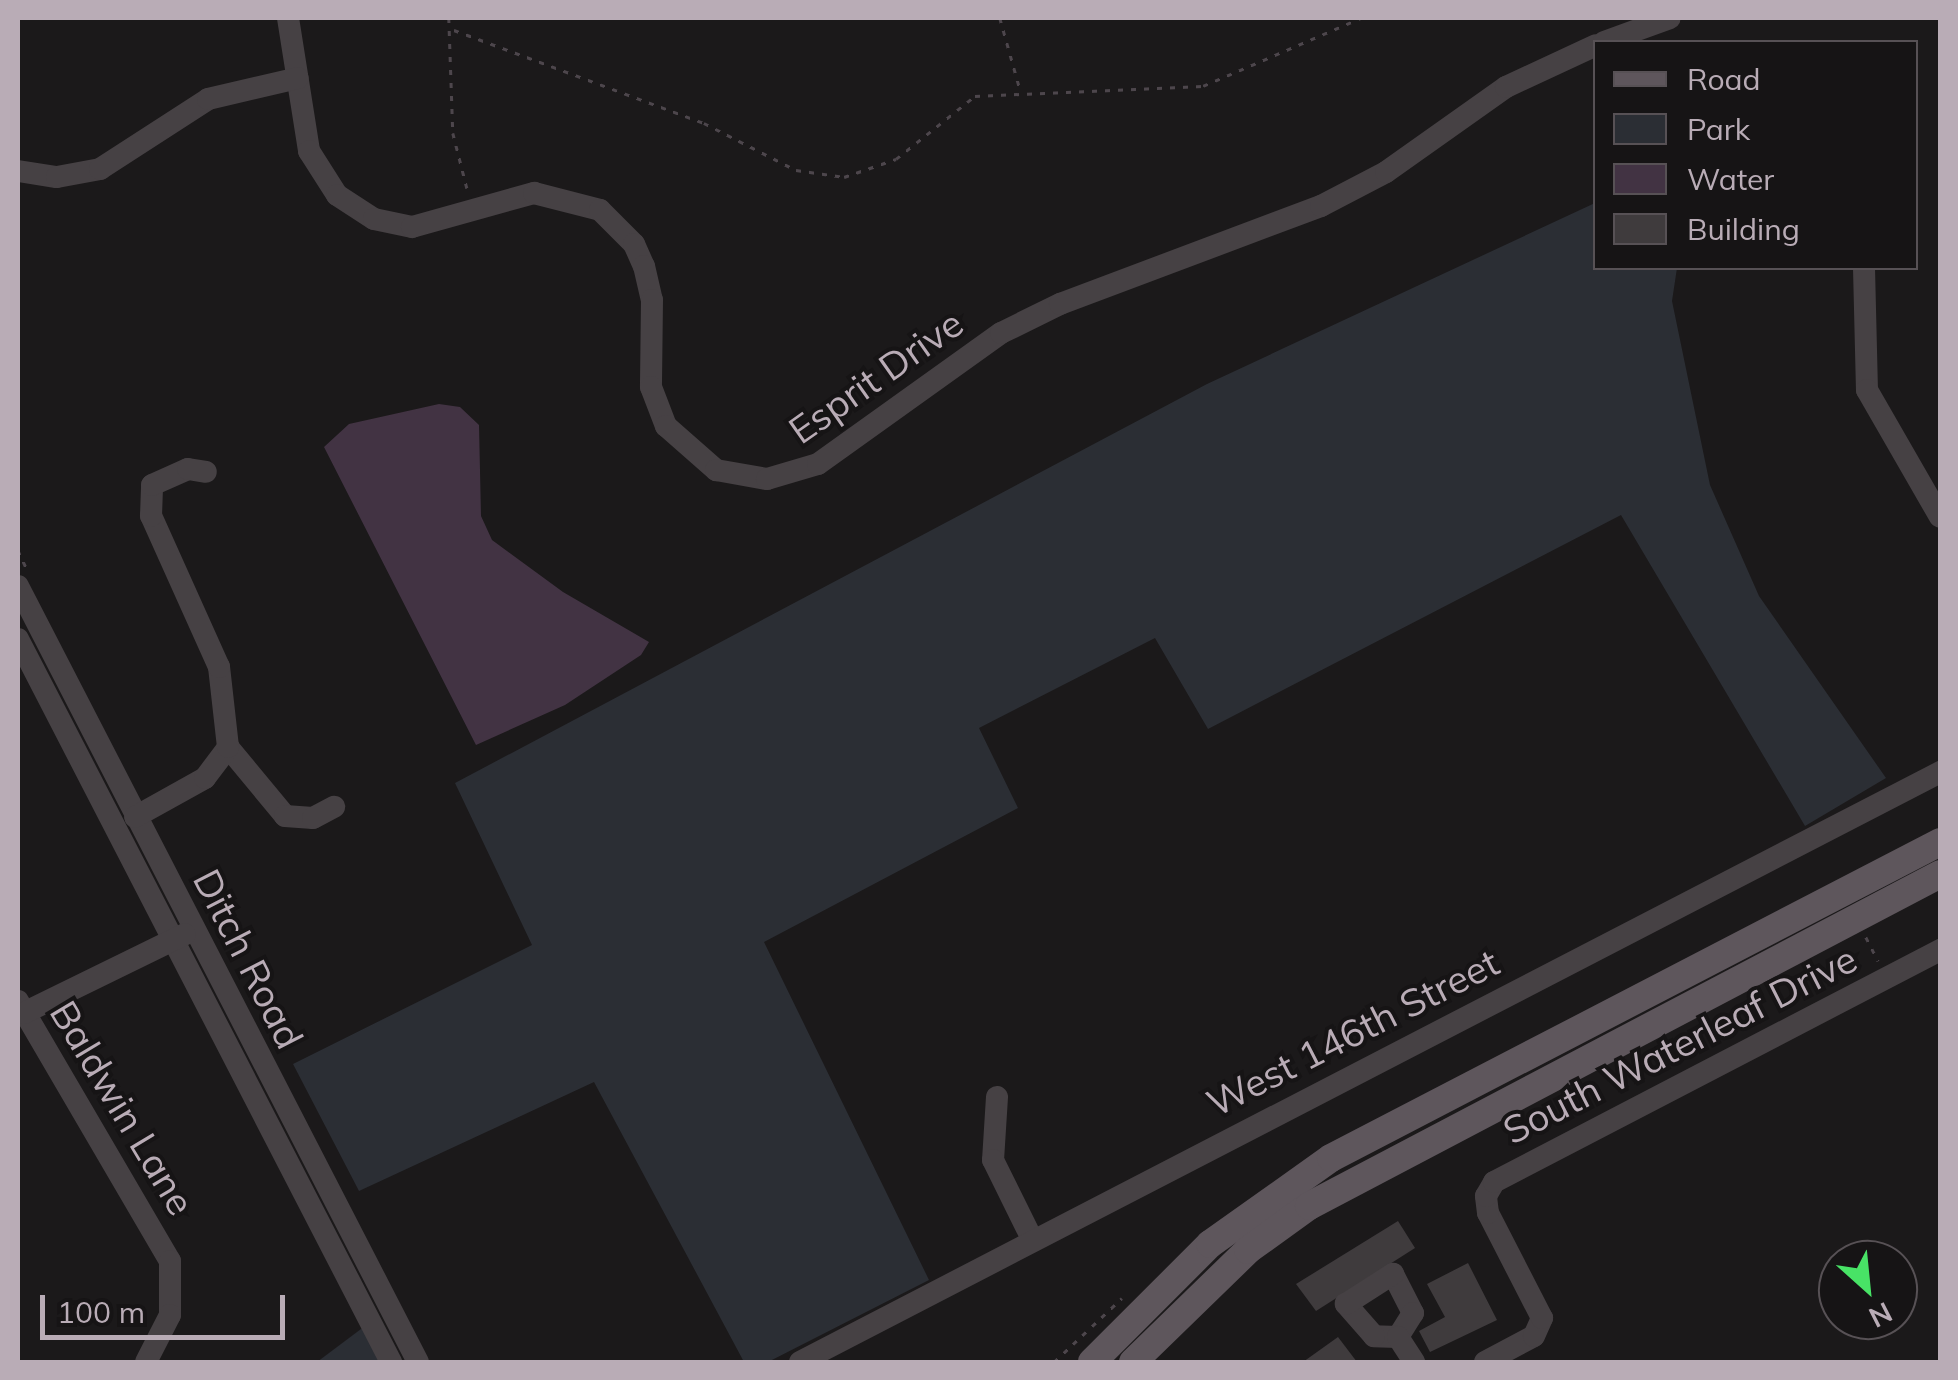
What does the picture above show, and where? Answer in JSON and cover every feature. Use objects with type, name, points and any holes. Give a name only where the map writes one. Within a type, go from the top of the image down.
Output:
[{"type":"main road","points":[[1092,1362],[1210,1244],[1331,1158],[1940,842]]},
{"type":"main road","points":[[1133,1362],[1248,1250],[1309,1206],[1940,874]]},
{"type":"street","name":"Esprit Drive","points":[[288,18],[310,152],[323,177],[354,209],[412,227],[534,193],[576,200],[619,227],[634,244],[650,284],[652,387],[666,426],[716,470],[781,476],[818,464],[1000,333],[1060,304],[1321,206],[1386,172],[1506,87],[1593,46]]},
{"type":"street","points":[[1610,40],[1670,18]]},
{"type":"street","points":[[18,171],[57,177],[100,169],[208,99],[298,78]]},
{"type":"street","points":[[1864,270],[1867,390],[1940,517]]},
{"type":"street","points":[[206,472],[188,469],[152,484],[151,516],[219,667],[228,746],[284,816],[313,818],[334,807]]},
{"type":"street","name":"Ditch Road","points":[[18,586],[418,1362]]},
{"type":"street","name":"Ditch Road","points":[[18,639],[391,1362]]},
{"type":"street","points":[[136,817],[205,778],[228,746]]},
{"type":"street","name":"West 146th Street","points":[[800,1362],[1940,772]]},
{"type":"street","points":[[21,1007],[193,930]]},
{"type":"street","name":"South Waterleaf Drive","points":[[1485,1362],[1534,1336],[1542,1318],[1488,1213],[1486,1196],[1494,1182],[1940,950]]},
{"type":"street","name":"Baldwin Lane","points":[[21,1007],[170,1262],[170,1315],[146,1362]]},
{"type":"street","points":[[997,1097],[993,1160],[1032,1242]]},
{"type":"street","points":[[1398,1337],[1414,1362]]},
{"type":"path","points":[[449,18],[454,30],[453,133],[474,212]]},
{"type":"path","points":[[1000,18],[1020,91]]},
{"type":"path","points":[[454,30],[704,122],[817,175],[868,172],[896,159],[975,96],[1020,91],[1203,86],[1360,18]]},
{"type":"path","points":[[1865,935],[1886,978]]},
{"type":"green space","points":[[1593,204],[1593,270],[1677,270],[1672,301],[1710,485],[1759,596],[1886,778],[1805,826],[1621,515],[1208,729],[1155,638],[979,728],[1018,808],[764,942],[929,1280],[768,1362],[744,1362],[594,1082],[359,1191],[293,1064],[532,945],[455,783],[1207,384]]},
{"type":"green space","points":[[365,1326],[383,1362],[317,1362]]},
{"type":"water","points":[[439,404],[460,407],[479,425],[481,516],[492,540],[563,592],[649,642],[641,655],[565,705],[476,745],[324,447],[349,424]]},
{"type":"building","points":[[1398,1221],[1415,1248],[1316,1311],[1296,1284]]},
{"type":"building","points":[[1468,1263],[1497,1320],[1430,1352],[1419,1331],[1445,1317],[1427,1284]]},
{"type":"building","points":[[1338,1337],[1357,1362],[1303,1362]]}]
